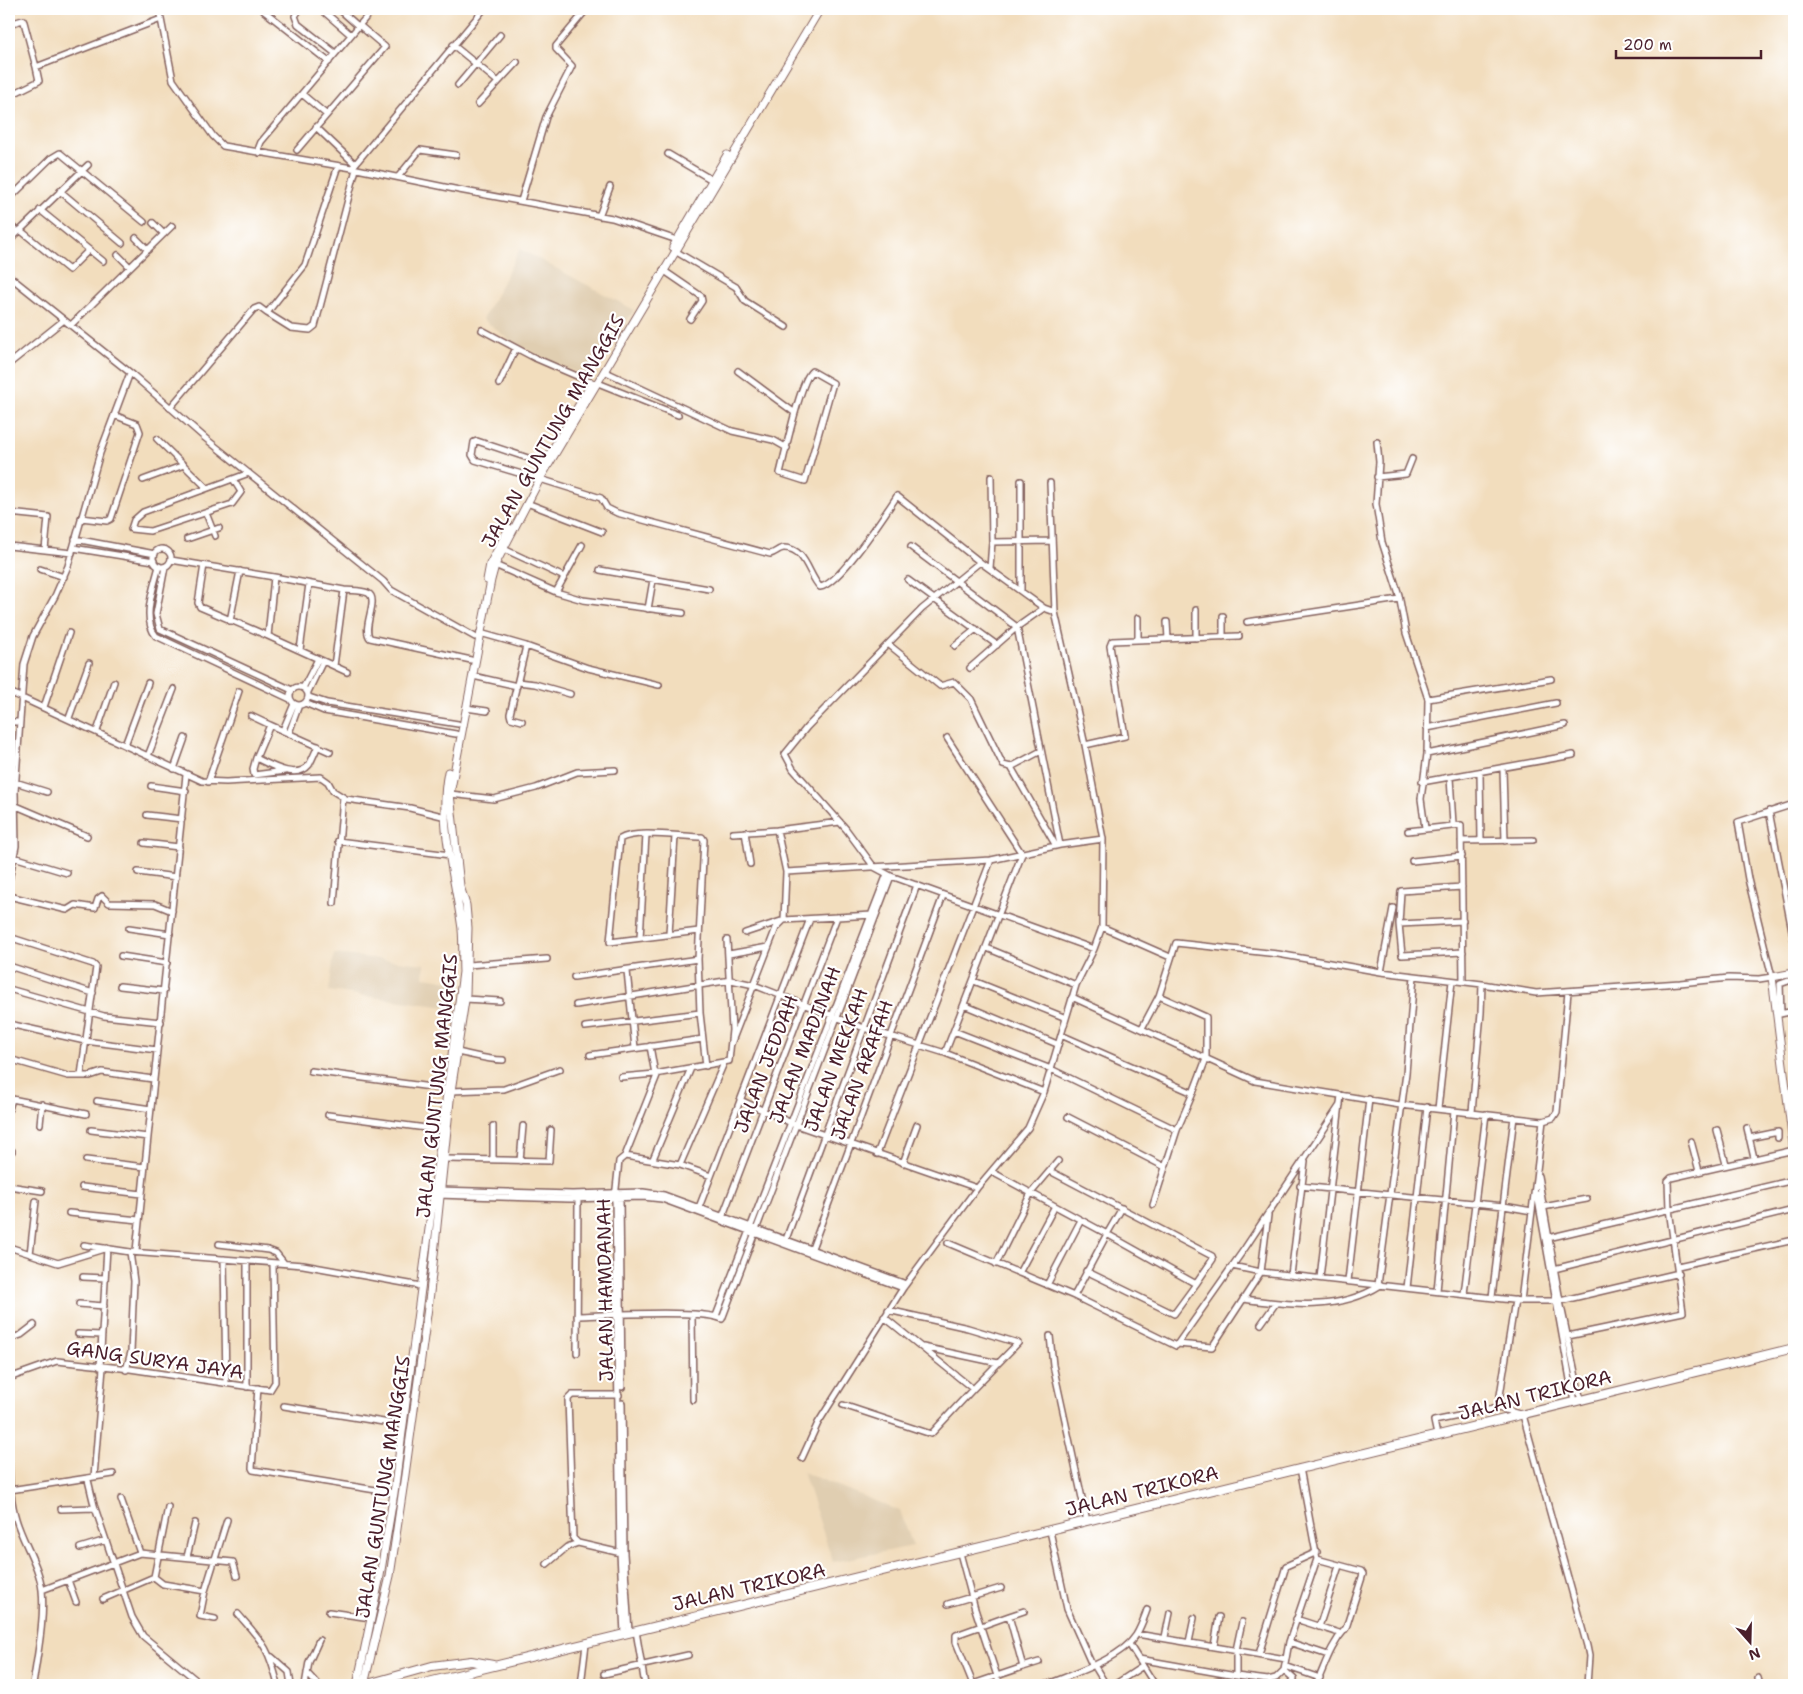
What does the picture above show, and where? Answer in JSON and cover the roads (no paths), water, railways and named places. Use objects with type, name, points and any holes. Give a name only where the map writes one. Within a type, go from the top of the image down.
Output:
[{"type":"main road","name":"JALAN TRIKORA","points":[[416,1685],[1794,1348]]},
{"type":"main road","name":"JALAN TRIKORA","points":[[356,1685],[364,1685],[432,1666],[470,1661],[498,1666]]},
{"type":"main road","points":[[470,1661],[474,1667],[472,1671]]},
{"type":"street","points":[[159,9],[173,80],[213,136],[223,146],[338,166],[354,167],[628,223],[676,245],[736,288],[745,301],[786,327]]},
{"type":"street","points":[[300,9],[295,16],[298,24],[336,52]]},
{"type":"street","points":[[321,9],[351,35]]},
{"type":"street","points":[[297,150],[385,47],[339,9]]},
{"type":"street","points":[[260,153],[259,147],[261,142],[373,9]]},
{"type":"street","points":[[170,408],[254,309],[259,307],[291,328],[310,330],[315,326],[354,167],[484,9]]},
{"type":"street","points":[[521,201],[546,117],[572,66],[556,49],[556,46],[587,9]]},
{"type":"street","name":"JALAN GUNTUNG MANGGIS","points":[[356,1685],[371,1618],[394,1493],[421,1286],[437,1192],[445,1159],[449,1090],[463,972],[462,924],[450,855],[446,816],[446,783],[471,660],[495,565],[527,503],[543,463],[604,371],[663,270],[712,180],[814,9]]},
{"type":"street","name":"JALAN GUNTUNG MANGGIS","points":[[364,1685],[390,1576],[430,1293],[441,1130],[457,1052],[465,999],[468,965],[466,910],[460,886],[450,794],[473,676],[477,635],[490,564],[537,479],[676,245],[820,9]]},
{"type":"street","points":[[264,11],[329,62]]},
{"type":"street","points":[[36,67],[161,19]]},
{"type":"street","points":[[9,24],[23,20],[39,81],[14,93],[9,78]]},
{"type":"street","points":[[458,85],[500,35]]},
{"type":"street","points":[[453,45],[497,81]]},
{"type":"street","points":[[478,104],[497,81],[517,62]]},
{"type":"street","points":[[302,94],[327,115]]},
{"type":"street","points":[[316,128],[354,167]]},
{"type":"street","points":[[398,177],[420,150],[456,155]]},
{"type":"street","points":[[9,199],[55,154],[60,153],[144,222]]},
{"type":"street","points":[[668,154],[712,180]]},
{"type":"street","points":[[9,241],[88,165]]},
{"type":"street","points":[[267,313],[305,265],[338,166]]},
{"type":"street","points":[[599,216],[610,187]]},
{"type":"street","points":[[60,191],[122,244]]},
{"type":"street","points":[[40,210],[103,261]]},
{"type":"street","points":[[153,223],[164,234]]},
{"type":"street","points":[[9,224],[68,270],[89,250]]},
{"type":"street","points":[[71,325],[172,226]]},
{"type":"street","points":[[136,238],[148,250]]},
{"type":"street","points":[[118,255],[130,267]]},
{"type":"street","points":[[663,270],[701,296],[702,301],[690,319]]},
{"type":"street","points":[[9,276],[130,373],[399,596],[477,635],[526,646],[588,668],[659,684]]},
{"type":"street","points":[[9,364],[64,320]]},
{"type":"street","points":[[482,330],[516,348],[595,383],[678,415]]},
{"type":"street","points":[[499,384],[516,348]]},
{"type":"street","points":[[604,371],[732,431],[773,440],[787,448]]},
{"type":"street","points":[[738,371],[795,413]]},
{"type":"street","points":[[9,880],[16,850],[12,792],[15,782],[24,664],[28,650],[64,577],[114,415],[130,373]]},
{"type":"street","points":[[809,373],[817,373],[833,383],[806,480],[780,474],[787,448],[795,413],[809,373]]},
{"type":"street","points":[[81,518],[107,521],[111,519],[140,432],[137,424],[114,415]]},
{"type":"street","points":[[157,440],[207,488]]},
{"type":"street","points":[[543,463],[477,441],[474,442],[472,455],[475,460],[600,498],[606,508],[617,513],[770,554],[782,548],[795,550],[802,556],[818,585],[823,588],[849,564],[896,496],[980,562],[1044,608],[1055,612]]},
{"type":"street","points":[[1377,442],[1379,462],[1376,504],[1382,542],[1399,600],[1406,633],[1428,699],[1427,754],[1421,799],[1425,828]]},
{"type":"street","points":[[1377,477],[1406,474],[1412,459]]},
{"type":"street","points":[[143,480],[184,465]]},
{"type":"street","points":[[233,479],[241,489],[236,502],[150,532],[131,529],[138,515],[207,488],[249,473]]},
{"type":"street","points":[[990,568],[992,542],[991,477]]},
{"type":"street","points":[[1021,481],[1021,591]]},
{"type":"street","points":[[802,1458],[818,1423],[888,1310],[977,1188],[1028,1128],[1044,1092],[1076,985],[1094,949],[1102,927],[1103,840],[1085,745],[1055,612],[1050,483]]},
{"type":"street","points":[[527,503],[602,532]]},
{"type":"street","points":[[9,513],[48,517],[44,550]]},
{"type":"street","points":[[206,513],[214,533]]},
{"type":"street","points":[[187,539],[214,533],[219,528]]},
{"type":"street","points":[[75,539],[155,554]]},
{"type":"street","points":[[992,542],[1051,541]]},
{"type":"street","points":[[556,592],[582,545]]},
{"type":"street","points":[[9,546],[44,550],[72,550],[120,556],[154,562],[159,566],[165,567]]},
{"type":"street","points":[[911,547],[1017,627],[1058,845]]},
{"type":"street","points":[[120,556],[121,548]]},
{"type":"street","points":[[504,549],[564,577]]},
{"type":"street","points":[[154,562],[155,554],[159,550],[166,550],[170,554],[171,560]]},
{"type":"street","points":[[171,560],[367,593],[371,596],[372,602],[367,632],[370,638],[471,660]]},
{"type":"street","points":[[171,560],[165,567],[155,619],[163,631],[292,690],[303,688],[320,660]]},
{"type":"street","points":[[980,562],[934,599],[888,644],[801,734],[785,754],[793,769],[840,822],[874,867],[889,875],[943,896],[1000,914],[1094,949]]},
{"type":"street","points":[[495,565],[556,592],[583,600],[683,613]]},
{"type":"street","points":[[159,566],[148,618],[150,629],[156,636],[297,703],[324,711],[456,734]]},
{"type":"street","points":[[204,566],[198,605],[347,672]]},
{"type":"street","points":[[40,569],[64,577]]},
{"type":"street","points":[[600,570],[709,590]]},
{"type":"street","points":[[230,621],[240,571]]},
{"type":"street","points":[[268,636],[274,577]]},
{"type":"street","points":[[648,609],[653,580]]},
{"type":"street","points":[[908,580],[997,645]]},
{"type":"street","points":[[300,650],[309,584]]},
{"type":"street","points":[[334,666],[344,590]]},
{"type":"street","points":[[152,597],[159,599]]},
{"type":"street","points":[[1246,622],[1399,600]]},
{"type":"street","points":[[970,668],[1017,627],[1044,608]]},
{"type":"street","points":[[1196,610],[1196,638]]},
{"type":"street","points":[[1223,616],[1223,637]]},
{"type":"street","points":[[1138,618],[1138,640]]},
{"type":"street","points":[[1167,622],[1168,639]]},
{"type":"street","points":[[955,646],[976,629]]},
{"type":"street","points":[[44,707],[69,633]]},
{"type":"street","points":[[1085,745],[1125,736],[1110,646],[1112,641],[1239,636]]},
{"type":"street","points":[[888,644],[940,686],[954,682],[958,684],[971,699],[1003,765],[1011,767],[1041,751]]},
{"type":"street","points":[[522,721],[510,716],[526,646]]},
{"type":"street","points":[[283,730],[297,703],[308,694],[320,660]]},
{"type":"street","points":[[69,718],[89,663]]},
{"type":"street","points":[[473,676],[518,684],[535,684],[570,694]]},
{"type":"street","points":[[1428,699],[1551,679]]},
{"type":"street","points":[[97,731],[114,682]]},
{"type":"street","points":[[125,745],[148,683]]},
{"type":"street","points":[[148,756],[174,688]]},
{"type":"street","points":[[303,688],[308,694],[327,703],[458,724]]},
{"type":"street","points":[[289,733],[297,703],[292,690]]},
{"type":"street","points":[[208,782],[239,691]]},
{"type":"street","points":[[9,692],[97,731],[186,775],[208,782],[322,777],[328,782],[333,791],[343,797],[446,816]]},
{"type":"street","points":[[1427,728],[1556,703]]},
{"type":"street","points":[[466,708],[486,711]]},
{"type":"street","points":[[251,716],[330,752]]},
{"type":"street","points":[[9,722],[19,722]]},
{"type":"street","points":[[270,725],[252,769],[254,775],[285,770],[295,771],[308,765],[318,746]]},
{"type":"street","points":[[1427,754],[1566,725]]},
{"type":"street","points":[[174,768],[185,738]]},
{"type":"street","points":[[947,738],[1022,854]]},
{"type":"street","points":[[1422,782],[1573,755]]},
{"type":"street","points":[[256,758],[285,770]]},
{"type":"street","points":[[1011,767],[1058,845]]},
{"type":"street","points":[[1503,769],[1505,841]]},
{"type":"street","points":[[450,794],[494,799],[536,788],[577,772],[615,770]]},
{"type":"street","points":[[1480,772],[1481,840]]},
{"type":"street","points":[[126,1370],[131,1352],[134,1281],[133,1251],[142,1194],[153,1079],[186,791],[186,775]]},
{"type":"street","points":[[1450,778],[1452,824]]},
{"type":"street","points":[[15,782],[47,792]]},
{"type":"street","points":[[151,786],[186,791]]},
{"type":"street","points":[[334,903],[343,797]]},
{"type":"street","points":[[1568,1336],[1683,1312],[1669,1209],[1669,1180],[1699,1170],[1794,1151],[1779,1014],[1748,878],[1738,822],[1794,804]]},
{"type":"street","points":[[14,805],[87,836]]},
{"type":"street","points":[[1769,811],[1794,941]]},
{"type":"street","points":[[9,815],[15,818]]},
{"type":"street","points":[[148,815],[182,819]]},
{"type":"street","points":[[734,833],[840,822]]},
{"type":"street","points":[[1408,831],[1452,824],[1461,825],[1464,982]]},
{"type":"street","points":[[731,1044],[768,946],[776,928],[784,920],[786,872],[777,830]]},
{"type":"street","points":[[746,832],[750,864]]},
{"type":"street","points":[[640,938],[646,835]]},
{"type":"street","points":[[699,931],[610,942],[619,842],[625,836],[702,837],[704,840],[698,985],[706,1066]]},
{"type":"street","points":[[670,934],[675,836]]},
{"type":"street","points":[[786,872],[991,860],[1058,845],[1103,840]]},
{"type":"street","points":[[1462,841],[1532,840]]},
{"type":"street","points":[[338,841],[450,855]]},
{"type":"street","points":[[144,843],[179,847]]},
{"type":"street","points":[[9,848],[16,850]]},
{"type":"street","points":[[945,1053],[1022,854]]},
{"type":"street","points":[[1412,861],[1462,856]]},
{"type":"street","points":[[14,857],[68,873]]},
{"type":"street","points":[[876,1154],[991,860]]},
{"type":"street","points":[[138,872],[176,877]]},
{"type":"street","name":"JALAN MADINAH","points":[[753,1230],[889,875]]},
{"type":"street","name":"JALAN MEKKAH","points":[[785,1242],[917,885]]},
{"type":"street","points":[[1462,887],[1400,891],[1399,924],[1402,955],[1463,952]]},
{"type":"street","points":[[9,896],[67,910],[75,905],[95,908],[98,899],[102,896],[109,903],[155,904],[172,911]]},
{"type":"street","name":"JALAN ARAFAH","points":[[811,1252],[943,896]]},
{"type":"street","points":[[1381,972],[1392,908]]},
{"type":"street","points":[[745,933],[784,920],[873,915]]},
{"type":"street","name":"JALAN JEDDAH","points":[[722,1219],[837,917]]},
{"type":"street","points":[[698,1210],[810,919]]},
{"type":"street","points":[[1399,924],[1462,920]]},
{"type":"street","points":[[1102,927],[1170,957]]},
{"type":"street","points":[[129,928],[170,934]]},
{"type":"street","points":[[9,937],[93,964],[97,969],[81,1075]]},
{"type":"street","points":[[621,1077],[706,1066],[730,1060],[731,980],[728,940]]},
{"type":"street","points":[[1142,1028],[1159,996],[1176,943],[1278,954],[1381,972],[1482,984],[1536,993],[1729,978],[1759,979],[1794,973]]},
{"type":"street","points":[[729,954],[768,946]]},
{"type":"street","points":[[987,948],[1076,985]]},
{"type":"street","points":[[122,956],[167,963]]},
{"type":"street","points":[[468,965],[547,959]]},
{"type":"street","points":[[574,977],[627,971],[698,959]]},
{"type":"street","points":[[9,966],[92,993]]},
{"type":"street","points":[[627,971],[636,1048]]},
{"type":"street","points":[[1243,1299],[1312,1306],[1372,1291],[1379,1285],[1388,1195],[1406,1073],[1414,976]]},
{"type":"street","points":[[576,1005],[731,980],[754,985],[864,1028],[945,1053],[1044,1092]]},
{"type":"street","points":[[1779,1014],[1780,984],[1794,980]]},
{"type":"street","points":[[974,981],[1066,1018]]},
{"type":"street","points":[[1438,1109],[1452,981]]},
{"type":"street","points":[[1472,1112],[1482,984]]},
{"type":"street","points":[[120,986],[164,991]]},
{"type":"street","points":[[9,989],[89,1012],[160,1022]]},
{"type":"street","points":[[1072,997],[1255,1081],[1400,1105],[1543,1121],[1553,1118],[1557,1112],[1568,992]]},
{"type":"street","points":[[1153,1205],[1177,1130],[1206,1060],[1206,1017],[1159,996]]},
{"type":"street","points":[[465,999],[500,1001]]},
{"type":"street","points":[[964,1005],[1057,1044]]},
{"type":"street","points":[[1779,1014],[1794,1011]]},
{"type":"street","points":[[585,1027],[700,1013]]},
{"type":"street","points":[[9,1024],[85,1041],[157,1050]]},
{"type":"street","points":[[954,1031],[1051,1068],[1177,1130]]},
{"type":"street","points":[[1061,1035],[1193,1092]]},
{"type":"street","points":[[590,1055],[703,1039]]},
{"type":"street","points":[[650,1046],[657,1073]]},
{"type":"street","points":[[457,1052],[481,1056],[488,1060],[503,1060]]},
{"type":"street","points":[[9,1059],[68,1076],[102,1072],[153,1079]]},
{"type":"street","points":[[680,1165],[724,1063]]},
{"type":"street","points":[[653,1159],[691,1068]]},
{"type":"street","points":[[311,1071],[449,1090],[504,1089],[560,1070]]},
{"type":"street","name":"JALAN HAMDANAH","points":[[622,1553],[617,1186],[619,1161],[625,1156],[657,1073]]},
{"type":"street","points":[[1320,1278],[1341,1096]]},
{"type":"street","points":[[9,1109],[12,1099],[86,1114]]},
{"type":"street","points":[[740,1100],[794,1124],[977,1188]]},
{"type":"street","points":[[1348,1281],[1369,1100]]},
{"type":"street","points":[[98,1101],[150,1109]]},
{"type":"street","points":[[40,1124],[42,1104]]},
{"type":"street","points":[[1177,1344],[1305,1159],[1340,1105]]},
{"type":"street","points":[[1407,1288],[1427,1107]]},
{"type":"street","points":[[1437,1291],[1454,1111]]},
{"type":"street","points":[[1464,1294],[1486,1114]]},
{"type":"street","points":[[328,1115],[441,1130]]},
{"type":"street","points":[[1068,1117],[1165,1167]]},
{"type":"street","points":[[1492,1297],[1514,1117]]},
{"type":"street","points":[[1498,1408],[1532,1211],[1543,1121]]},
{"type":"street","points":[[903,1163],[918,1125]]},
{"type":"street","points":[[493,1126],[493,1160]]},
{"type":"street","points":[[520,1162],[523,1126]]},
{"type":"street","points":[[1746,1128],[1754,1158]]},
{"type":"street","points":[[91,1130],[148,1138]]},
{"type":"street","points":[[445,1159],[520,1162],[550,1160],[551,1130]]},
{"type":"street","points":[[1717,1130],[1726,1164]]},
{"type":"street","points":[[1749,1138],[1778,1132],[1778,1138]]},
{"type":"street","points":[[1691,1141],[1699,1170]]},
{"type":"street","points":[[625,1156],[653,1159],[680,1165],[711,1176]]},
{"type":"street","points":[[1291,1275],[1300,1186],[1305,1159]]},
{"type":"street","points":[[86,1160],[145,1167]]},
{"type":"street","points":[[996,1264],[1031,1193],[1058,1160]]},
{"type":"street","points":[[1536,1168],[1554,1270],[1557,1302],[1568,1336],[1577,1401]]},
{"type":"street","points":[[1050,1171],[1213,1257],[1174,1314],[1086,1271]]},
{"type":"street","points":[[992,1172],[1196,1284]]},
{"type":"street","points":[[1548,1238],[1794,1180]]},
{"type":"street","points":[[1535,1182],[1577,1401]]},
{"type":"street","points":[[9,1186],[42,1191]]},
{"type":"street","points":[[1300,1186],[1504,1206],[1532,1211]]},
{"type":"street","points":[[82,1187],[142,1194]]},
{"type":"street","points":[[437,1192],[618,1195]]},
{"type":"street","points":[[437,1192],[578,1199],[643,1192],[664,1195],[698,1210],[905,1286]]},
{"type":"street","points":[[577,1353],[578,1199]]},
{"type":"street","points":[[1544,1207],[1587,1199]]},
{"type":"street","points":[[30,1254],[36,1201]]},
{"type":"street","points":[[1018,1273],[1055,1206]]},
{"type":"street","points":[[1074,1296],[1122,1208]]},
{"type":"street","points":[[1554,1270],[1794,1210]]},
{"type":"street","points":[[948,1243],[1074,1296],[1174,1346],[1177,1344],[1212,1347],[1261,1272],[1268,1212]]},
{"type":"street","points":[[69,1213],[139,1220]]},
{"type":"street","points":[[1047,1285],[1081,1220]]},
{"type":"street","points":[[716,1316],[731,1276],[753,1230]]},
{"type":"street","points":[[577,1316],[692,1314],[716,1316],[722,1319],[738,1278],[753,1230]]},
{"type":"street","points":[[1678,1266],[1794,1240]]},
{"type":"street","points":[[219,1244],[268,1250],[276,1253],[284,1263]]},
{"type":"street","points":[[84,1245],[224,1260],[284,1263],[421,1286]]},
{"type":"street","points":[[9,1249],[58,1262],[107,1248]]},
{"type":"street","points":[[94,1478],[102,1367],[107,1248]]},
{"type":"street","points":[[224,1260],[226,1384]]},
{"type":"street","points":[[247,1261],[247,1387]]},
{"type":"street","name":"GANG SURYA JAYA","points":[[9,1378],[57,1361],[270,1390],[275,1382],[273,1263]]},
{"type":"street","points":[[1232,1266],[1261,1272],[1518,1300],[1557,1302],[1679,1273]]},
{"type":"street","points":[[83,1276],[105,1278]]},
{"type":"street","points":[[731,1276],[738,1278]]},
{"type":"street","points":[[1261,1324],[1276,1303]]},
{"type":"street","points":[[79,1304],[104,1306]]},
{"type":"street","points":[[843,1405],[930,1434],[1018,1342],[968,1328],[888,1310]]},
{"type":"street","points":[[692,1314],[693,1400]]},
{"type":"street","name":"JALAN HAMDANAH","points":[[620,1315],[619,1395],[622,1553],[630,1632],[642,1666],[644,1685]]},
{"type":"street","points":[[884,1317],[972,1389]]},
{"type":"street","points":[[9,1339],[21,1335],[34,1325]]},
{"type":"street","points":[[78,1334],[102,1335]]},
{"type":"street","points":[[1050,1336],[1053,1365],[1087,1521]]},
{"type":"street","points":[[413,1347],[421,1348]]},
{"type":"street","points":[[921,1347],[998,1363]]},
{"type":"street","points":[[258,1388],[252,1468],[254,1470],[394,1493]]},
{"type":"street","points":[[619,1395],[572,1395],[568,1399],[573,1538],[578,1543],[622,1553]]},
{"type":"street","points":[[284,1406],[402,1425]]},
{"type":"street","points":[[1437,1435],[1434,1421],[1498,1408],[1523,1415],[1587,1646],[1589,1656],[1587,1685]]},
{"type":"street","points":[[9,1458],[10,1490],[15,1518],[37,1570],[42,1590],[42,1608],[33,1685]]},
{"type":"street","points":[[1139,1659],[1236,1676],[1270,1680],[1279,1676],[1284,1668],[1289,1642],[1317,1559],[1300,1468]]},
{"type":"street","points":[[10,1490],[88,1480],[113,1474]]},
{"type":"street","points":[[88,1480],[95,1508],[132,1618],[143,1636],[202,1685]]},
{"type":"street","points":[[121,1499],[140,1554]]},
{"type":"street","points":[[154,1577],[168,1507]]},
{"type":"street","points":[[62,1509],[95,1508]]},
{"type":"street","points":[[215,1619],[200,1616],[205,1591],[227,1520]]},
{"type":"street","points":[[187,1557],[195,1523]]},
{"type":"street","points":[[1050,1531],[1067,1609],[1093,1665],[1106,1685]]},
{"type":"street","points":[[80,1548],[106,1540]]},
{"type":"street","points":[[547,1564],[567,1547],[578,1543]]},
{"type":"street","points":[[1260,1654],[1286,1566],[1317,1552]]},
{"type":"street","points":[[960,1553],[1000,1685]]},
{"type":"street","points":[[42,1590],[140,1554],[159,1554],[233,1562],[237,1576]]},
{"type":"street","points":[[1316,1685],[1328,1655],[1340,1633],[1346,1628],[1363,1574],[1361,1571],[1317,1559]]},
{"type":"street","points":[[1319,1627],[1339,1566]]},
{"type":"street","points":[[154,1577],[163,1584],[205,1591]]},
{"type":"street","points":[[103,1599],[154,1577]]},
{"type":"street","points":[[68,1580],[76,1602]]},
{"type":"street","points":[[948,1604],[1001,1588]]},
{"type":"street","points":[[1046,1685],[1060,1683],[1129,1644],[1137,1634],[1147,1610]]},
{"type":"street","points":[[1024,1611],[958,1632],[955,1638],[971,1684],[1039,1662]]},
{"type":"street","points":[[329,1612],[371,1618]]},
{"type":"street","points":[[1165,1637],[1170,1613]]},
{"type":"street","points":[[238,1614],[264,1642],[270,1655],[278,1685]]},
{"type":"street","points":[[1009,1616],[1023,1667]]},
{"type":"street","points":[[1214,1646],[1219,1617]]},
{"type":"street","points":[[1189,1642],[1194,1618]]},
{"type":"street","points":[[1296,1619],[1340,1633]]},
{"type":"street","points":[[1236,1676],[1236,1650],[1242,1622]]},
{"type":"street","points":[[1137,1634],[1165,1637],[1286,1659]]},
{"type":"street","points":[[305,1685],[309,1662],[319,1640]]},
{"type":"street","points":[[1289,1642],[1328,1655]]},
{"type":"street","points":[[581,1685],[586,1644]]},
{"type":"street","points":[[1129,1644],[1155,1685]]},
{"type":"street","points":[[270,1655],[289,1672],[291,1685]]},
{"type":"street","points":[[604,1674],[688,1655]]},
{"type":"street","points":[[1114,1685],[1143,1666]]},
{"type":"street","points":[[1284,1668],[1320,1678]]},
{"type":"street","points":[[1284,1668],[1294,1679],[1288,1685]]},
{"type":"street","points":[[307,1673],[318,1685]]},
{"type":"street","points":[[1758,1678],[1760,1685]]}]
